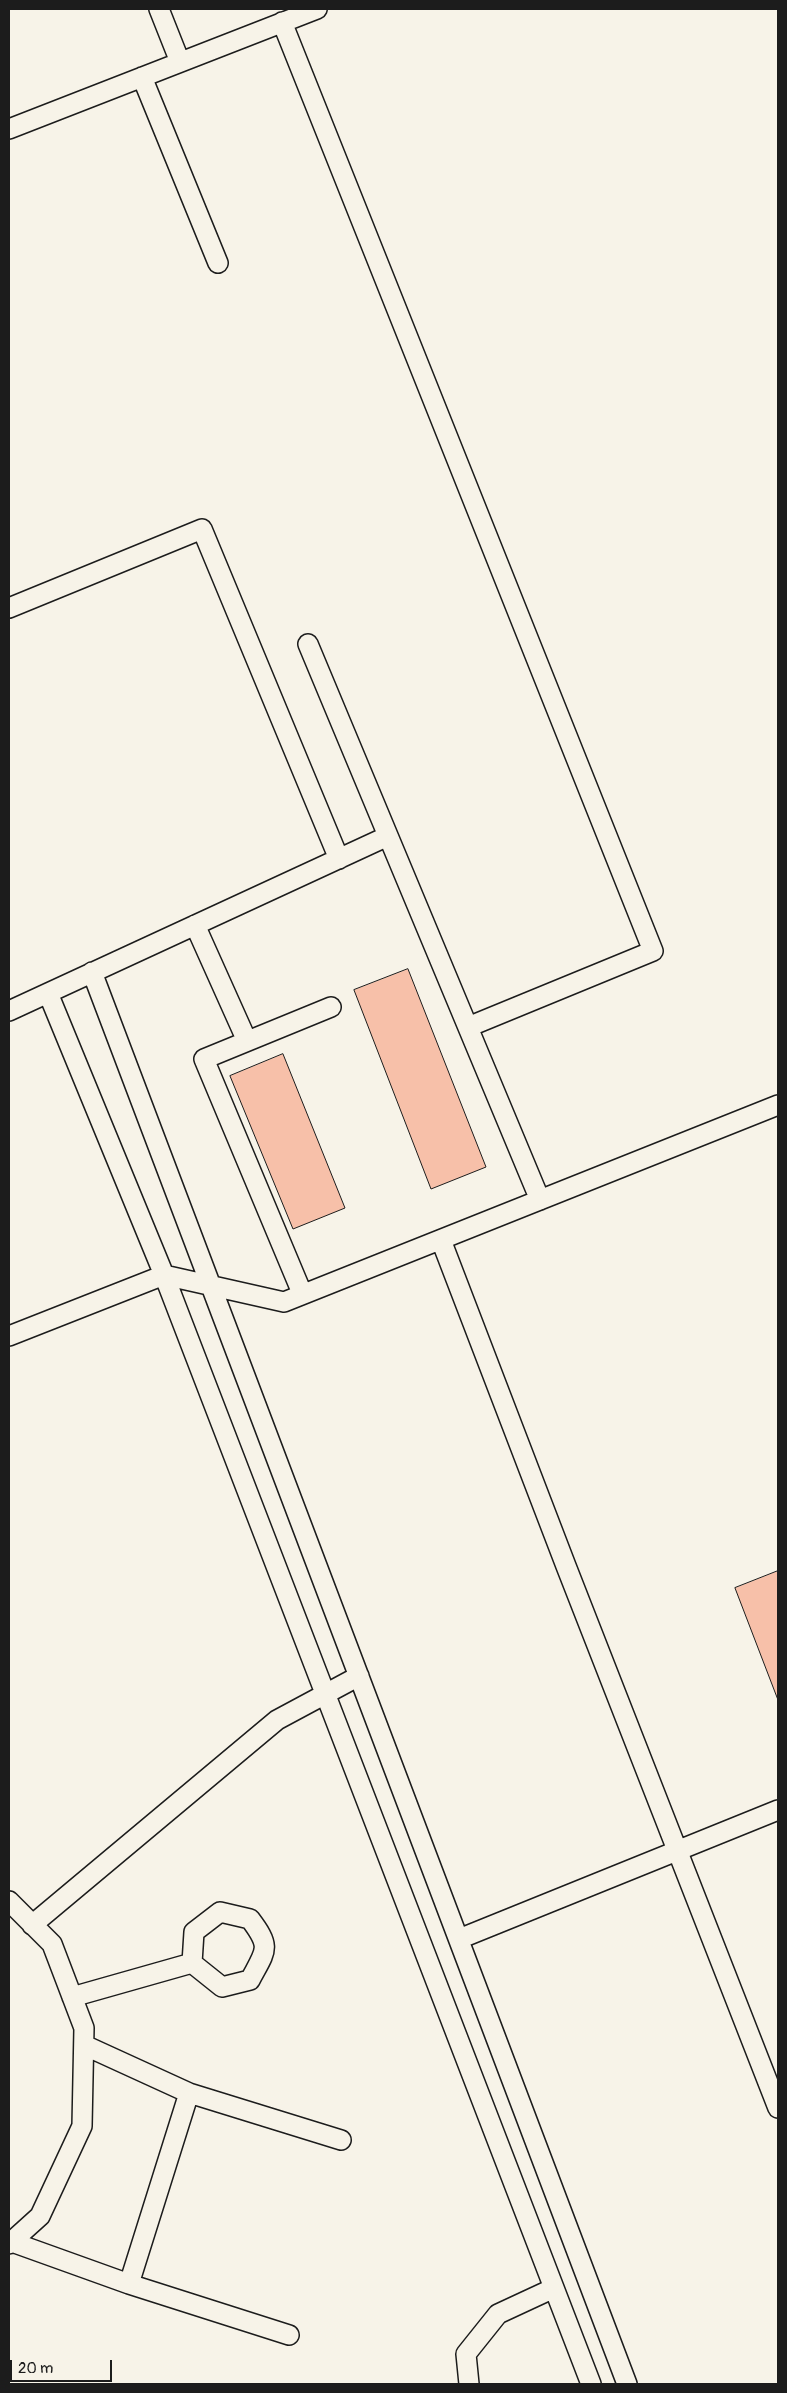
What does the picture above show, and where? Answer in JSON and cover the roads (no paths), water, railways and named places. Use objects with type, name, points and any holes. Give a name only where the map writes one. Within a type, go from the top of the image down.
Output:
[{"type":"lane","points":[[159,9],[180,62]]},
{"type":"lane","points":[[9,129],[317,9]]},
{"type":"lane","points":[[282,22],[653,950],[468,1027]]},
{"type":"lane","points":[[142,77],[218,263]]},
{"type":"lane","points":[[9,608],[202,529],[339,859]]},
{"type":"lane","points":[[308,644],[540,1200]]},
{"type":"lane","points":[[9,1011],[388,836]]},
{"type":"lane","points":[[195,925],[247,1041]]},
{"type":"lane","points":[[92,972],[627,2384]]},
{"type":"lane","points":[[48,993],[164,1275],[591,2384]]},
{"type":"lane","points":[[302,1293],[204,1059],[331,1008]]},
{"type":"lane","points":[[9,1336],[164,1275],[284,1302],[302,1293],[441,1240],[778,1105]]},
{"type":"lane","points":[[441,1240],[778,2108]]},
{"type":"lane","points":[[32,1925],[277,1720],[359,1676]]},
{"type":"lane","points":[[459,1939],[778,1810]]},
{"type":"lane","points":[[9,1901],[52,1944],[84,2028],[82,2126],[40,2216],[10,2243],[129,2284],[289,2334]]},
{"type":"lane","points":[[72,1997],[192,1963]]},
{"type":"lane","points":[[84,2045],[189,2093],[341,2140]]},
{"type":"lane","points":[[129,2284],[189,2093]]},
{"type":"lane","points":[[469,2384],[466,2354],[498,2314],[554,2288]]}]
